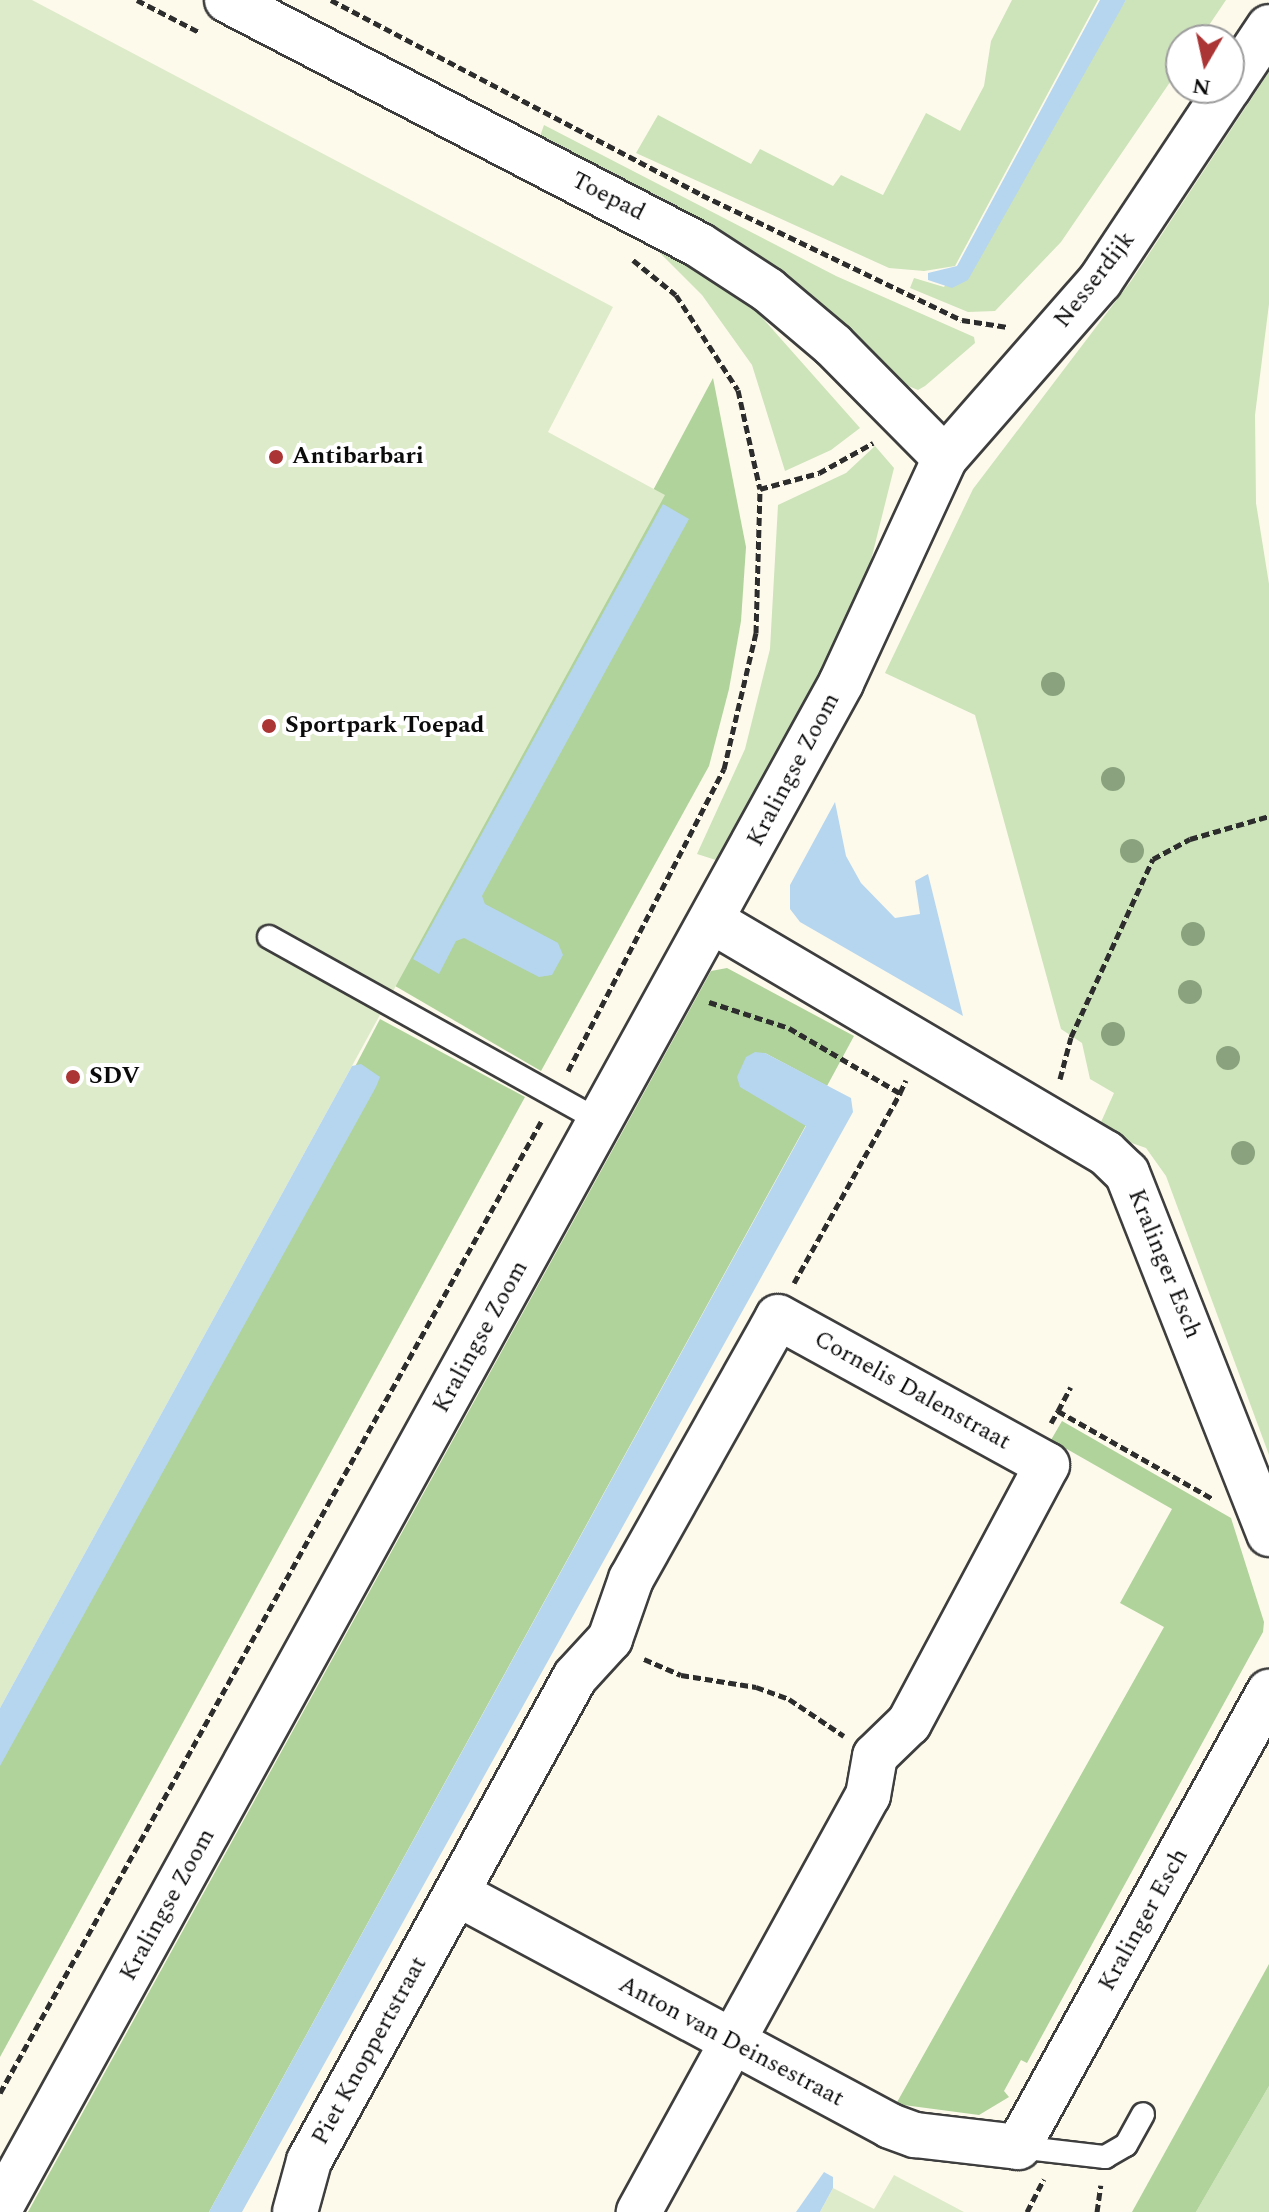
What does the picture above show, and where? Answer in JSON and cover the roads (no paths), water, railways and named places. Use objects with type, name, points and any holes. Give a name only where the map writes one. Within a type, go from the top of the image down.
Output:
[{"type":"street","name":"Toepad","points":[[216,18],[699,245],[768,290],[833,345],[945,458]]},
{"type":"street","name":"Nesserdijk","points":[[1245,64],[1269,27]]},
{"type":"street","name":"Nesserdijk","points":[[945,458],[1100,281],[1218,104]]},
{"type":"street","name":"Kralingse Zoom","points":[[0,2208],[841,683],[945,458]]},
{"type":"street","name":"Kralinger Esch","points":[[712,921],[1106,1153],[1127,1173],[1262,1515]]},
{"type":"street","name":"Cornelis Dalenstraat","points":[[458,1894],[575,1677],[610,1639],[631,1579],[778,1317],[1047,1465],[909,1723],[875,1756],[868,1795],[731,2043]]},
{"type":"street","name":"Kralinger Esch","points":[[1018,2147],[1269,1692]]},
{"type":"street","name":"Anton van Deinsestraat","points":[[458,1894],[731,2043],[902,2131],[1018,2147]]},
{"type":"street","name":"Piet Knoppertstraat","points":[[295,2212],[309,2161],[458,1894]]},
{"type":"street","points":[[639,2212],[731,2043]]},
{"type":"lane","points":[[269,937],[600,1121]]},
{"type":"lane","points":[[1018,2147],[1105,2157],[1126,2145],[1143,2114]]},
{"type":"water","points":[[1100,0],[1126,0],[968,280],[952,288],[928,280],[928,273],[957,266]]},
{"type":"water","points":[[663,504],[689,519],[482,896],[485,904],[558,943],[563,955],[552,975],[539,977],[464,938],[456,941],[439,974],[413,959]]},
{"type":"water","points":[[835,802],[846,856],[861,883],[895,918],[920,914],[915,881],[928,874],[963,1016],[800,922],[790,909],[790,885]]},
{"type":"water","points":[[755,1052],[765,1053],[851,1098],[853,1112],[242,2212],[209,2212],[806,1126],[740,1087],[737,1077],[746,1057]]},
{"type":"water","points":[[361,1064],[380,1077],[376,1087],[0,1766],[0,1708],[352,1066]]},
{"type":"water","points":[[824,2172],[833,2177],[833,2188],[820,2212],[796,2212]]},
{"type":"place","name":"Antibarbari","points":[[276,457]]},
{"type":"place","name":"Sportpark Toepad","points":[[269,726]]},
{"type":"place","name":"SDV","points":[[73,1077]]}]
